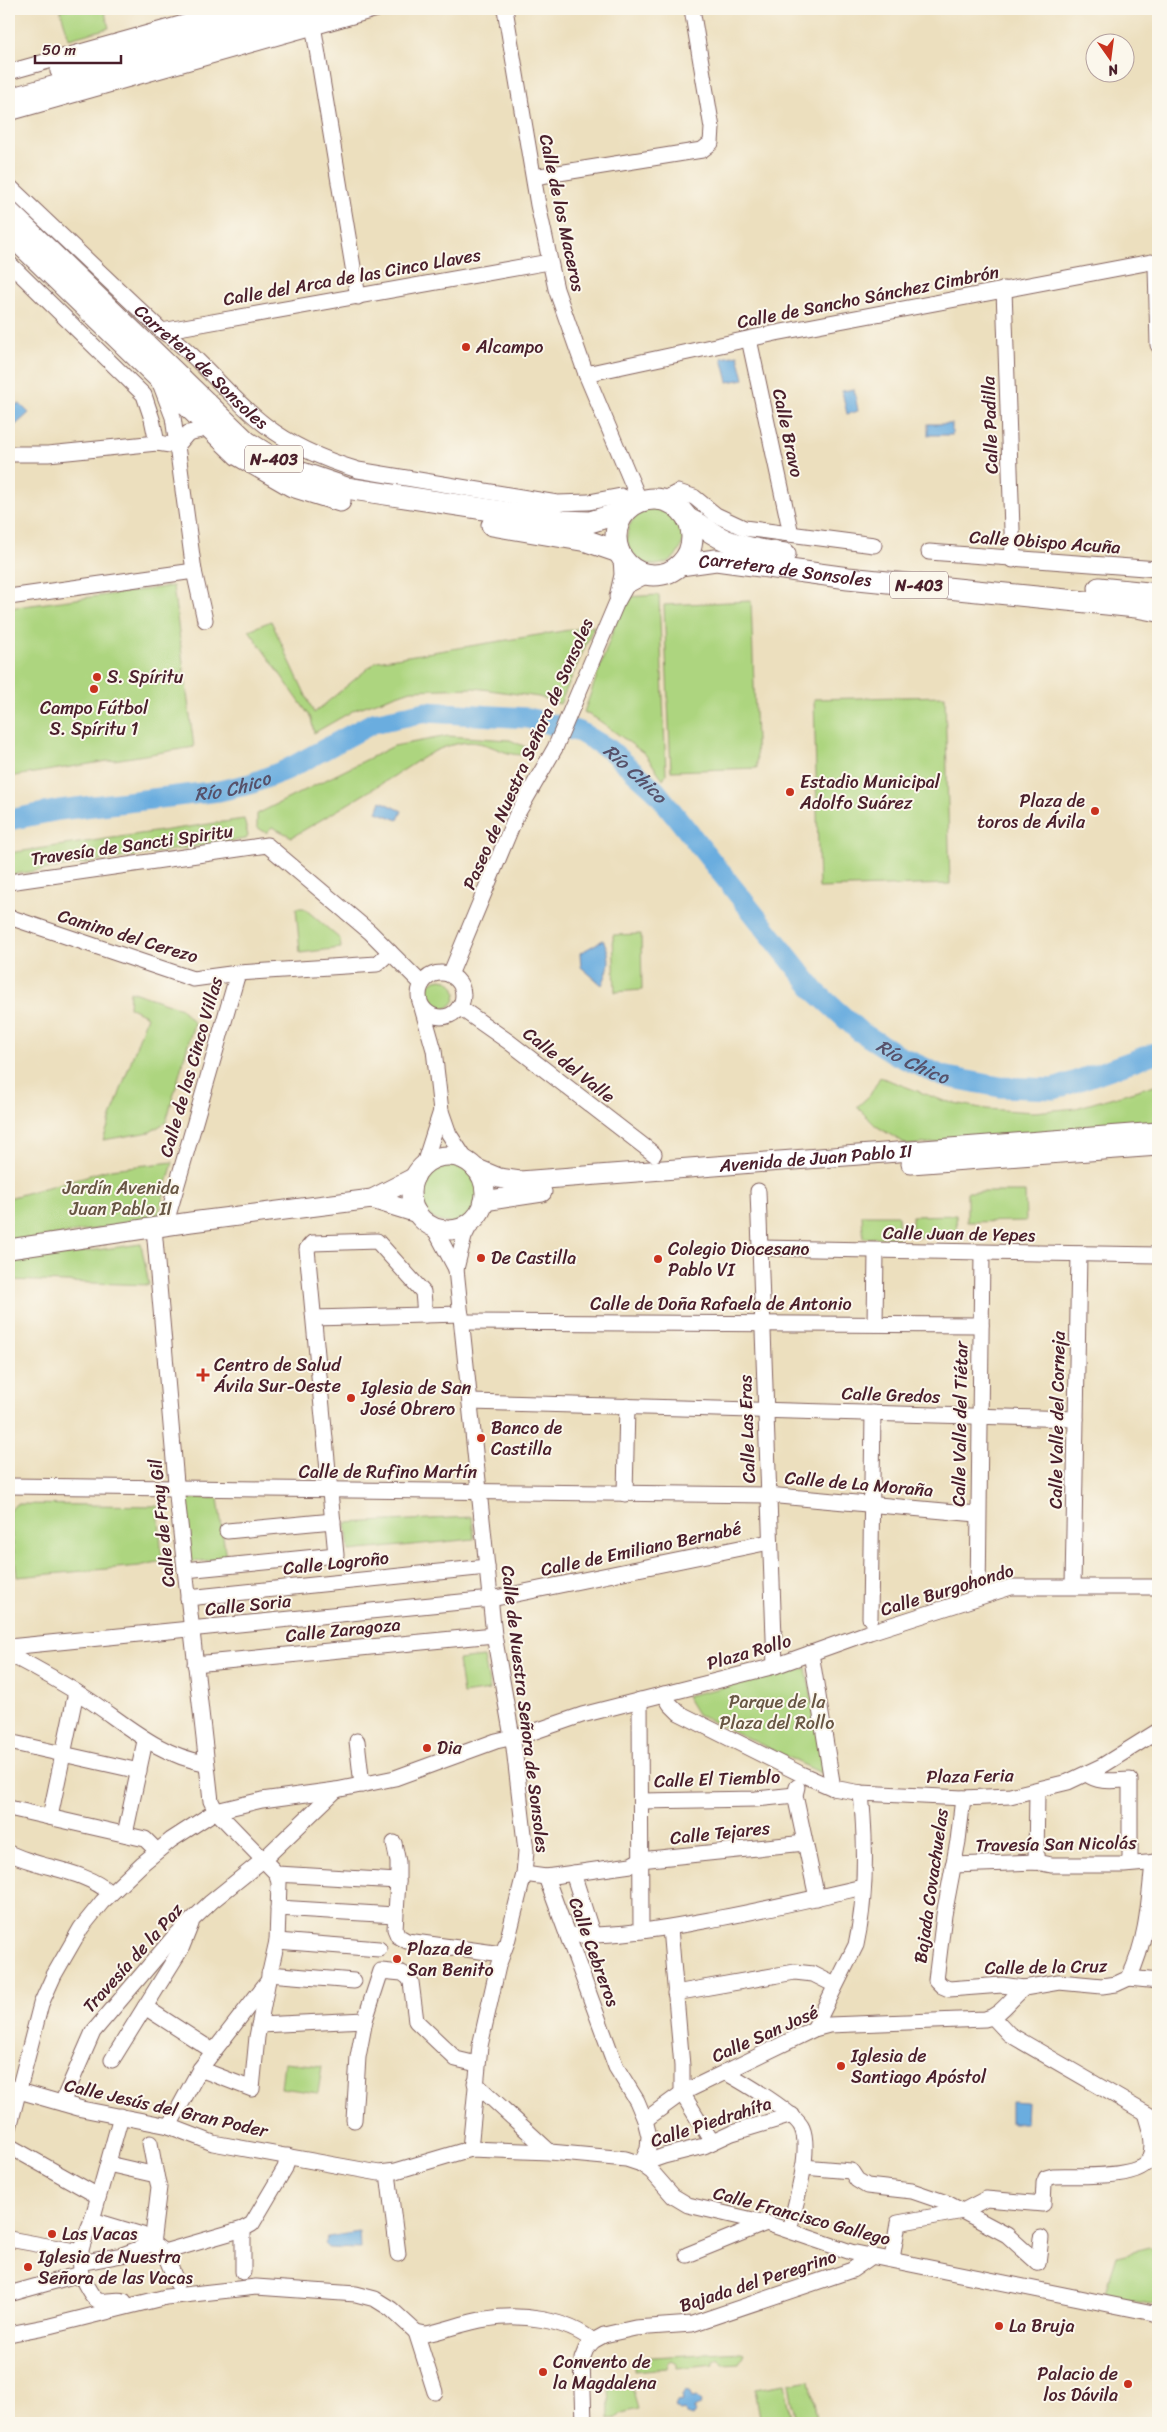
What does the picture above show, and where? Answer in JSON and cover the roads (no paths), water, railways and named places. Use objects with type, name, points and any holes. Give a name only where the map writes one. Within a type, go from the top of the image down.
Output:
[{"type":"highway","name":"Carretera de Sonsoles","points":[[9,212],[247,442],[299,472],[346,488],[563,522],[590,522],[634,505]]},
{"type":"highway","name":"Carretera de Sonsoles","points":[[9,233],[238,455],[292,486],[342,502],[587,540],[620,555]]},
{"type":"highway","name":"N-403","points":[[634,505],[662,500],[674,505],[688,519]]},
{"type":"highway","points":[[620,555],[616,538],[618,524],[634,505]]},
{"type":"highway","name":"Carretera de Sonsoles","points":[[688,519],[699,523],[721,538],[762,551],[851,564],[1158,594]]},
{"type":"highway","points":[[680,565],[688,556],[692,544],[692,531],[688,519]]},
{"type":"highway","name":"N-403","points":[[620,555],[632,569],[647,575],[665,574],[680,565]]},
{"type":"highway","name":"Carretera de Sonsoles","points":[[680,565],[716,560],[848,578],[1136,607],[1158,611]]},
{"type":"main road","points":[[9,86],[277,9]]},
{"type":"main road","points":[[9,98],[312,21],[332,9]]},
{"type":"main road","name":"Avenida de Juan Pablo II","points":[[470,1164],[500,1178],[520,1181],[1158,1132]]},
{"type":"main road","name":"Avenida de Juan Pablo II","points":[[484,1201],[521,1194],[1158,1146]]},
{"type":"main road","points":[[10,1250],[191,1222],[372,1199],[437,1158],[452,1156],[470,1164],[481,1177],[485,1189],[484,1201],[480,1212],[472,1221],[453,1229],[433,1226],[417,1213],[372,1199]]},
{"type":"main road","points":[[417,1213],[412,1201],[411,1189],[420,1170]]},
{"type":"street","points":[[9,72],[203,13],[234,9]]},
{"type":"street","points":[[9,113],[312,21],[377,9]]},
{"type":"street","name":"Calle de los Maceros","points":[[505,9],[549,262],[556,290],[634,505]]},
{"type":"street","points":[[534,177],[702,150],[711,143],[712,128],[692,9]]},
{"type":"street","points":[[312,21],[358,296]]},
{"type":"street","name":"Carretera de Sonsoles","points":[[9,186],[162,331],[180,343],[264,424],[296,444],[329,461],[358,470],[558,503],[589,502],[621,496],[634,505]]},
{"type":"street","name":"Calle del Arca de las Cinco Llaves","points":[[162,331],[549,262]]},
{"type":"street","name":"Calle de Sancho Sánchez Cimbrón","points":[[586,374],[749,339],[1151,262],[1156,267],[1158,345]]},
{"type":"street","points":[[9,263],[144,395],[157,443]]},
{"type":"street","name":"Calle Padilla","points":[[1004,289],[1014,560]]},
{"type":"street","name":"Calle Bravo","points":[[749,339],[791,534]]},
{"type":"street","points":[[155,373],[173,417],[194,571],[206,620]]},
{"type":"street","points":[[178,446],[188,434],[211,428]]},
{"type":"street","points":[[9,454],[48,454],[157,443],[178,446]]},
{"type":"street","points":[[662,500],[678,492],[694,497],[716,515],[744,528],[874,545]]},
{"type":"street","name":"Calle Obispo Acuña","points":[[929,552],[1014,560],[1158,569]]},
{"type":"street","name":"Paseo de Nuestra Señora de Sonsoles","points":[[616,604],[622,575],[620,555]]},
{"type":"street","points":[[9,597],[194,571]]},
{"type":"street","name":"Paseo de Nuestra Señora de Sonsoles","points":[[450,975],[516,816],[555,748],[616,604],[626,586],[647,575]]},
{"type":"street","name":"Travesía de Sancti Spiritu","points":[[9,882],[267,845],[370,932],[390,952]]},
{"type":"street","name":"Camino del Cerezo","points":[[9,918],[193,979],[238,973]]},
{"type":"street","points":[[238,973],[377,964],[390,952],[422,984]]},
{"type":"street","name":"Calle de las Cinco Villas","points":[[160,1227],[173,1201],[238,973]]},
{"type":"street","points":[[422,1008],[432,1016],[444,1017],[455,1012],[462,1002],[462,989],[456,979],[444,973],[431,975],[422,984],[418,996],[434,1050],[441,1111],[449,1134],[470,1164]]},
{"type":"street","name":"Calle del Valle","points":[[459,1007],[509,1042],[654,1154]]},
{"type":"street","points":[[434,1050],[444,1017]]},
{"type":"street","points":[[420,1170],[441,1111]]},
{"type":"street","name":"Calle Las Eras","points":[[758,1191],[774,1666]]},
{"type":"street","points":[[173,1201],[191,1222]]},
{"type":"street","name":"Calle de Nuestra Señora de Sonsoles","points":[[470,2149],[477,2064],[502,1954],[524,1874],[526,1850],[512,1736],[494,1635],[456,1269],[464,1237],[472,1221]]},
{"type":"street","name":"Calle de Nuestra Señora de Sonsoles","points":[[433,1226],[456,1269]]},
{"type":"street","name":"Calle de Fray Gil","points":[[160,1227],[177,1489],[205,1763],[210,1801],[216,1811]]},
{"type":"street","points":[[185,1570],[336,1555],[307,1249],[312,1242],[377,1240],[423,1292],[425,1315]]},
{"type":"street","name":"Calle Juan de Yepes","points":[[760,1248],[1158,1255]]},
{"type":"street","points":[[875,1324],[876,1251]]},
{"type":"street","name":"Calle Valle del Tiétar","points":[[978,1597],[982,1253]]},
{"type":"street","name":"Calle Valle del Corneja","points":[[1073,1586],[1079,1254]]},
{"type":"street","name":"Calle de Doña Rafaela de Antonio","points":[[314,1318],[425,1315],[461,1318],[981,1325]]},
{"type":"street","name":"Calle Gredos","points":[[470,1402],[1076,1419]]},
{"type":"street","points":[[625,1494],[627,1406]]},
{"type":"street","points":[[870,1618],[873,1413]]},
{"type":"street","name":"Calle de Rufino Martín","points":[[9,1486],[177,1489],[479,1490],[768,1495]]},
{"type":"street","name":"Calle de La Moraña","points":[[768,1495],[978,1514]]},
{"type":"street","points":[[227,1531],[333,1521]]},
{"type":"street","name":"Calle de Emiliano Bernabé","points":[[491,1599],[769,1542]]},
{"type":"street","name":"Calle Logroño","points":[[188,1598],[487,1567]]},
{"type":"street","name":"Calle Burgohondo","points":[[811,1653],[1011,1587],[1158,1587]]},
{"type":"street","name":"Calle Soria","points":[[9,1647],[491,1599]]},
{"type":"street","name":"Calle Zaragoza","points":[[195,1664],[494,1635]]},
{"type":"street","name":"Plaza Rollo","points":[[216,1811],[262,1800],[336,1790],[395,1778],[512,1736],[527,1734],[582,1715],[774,1666],[811,1653],[833,1788]]},
{"type":"street","points":[[9,1654],[76,1692],[145,1740],[176,1756],[205,1763]]},
{"type":"street","points":[[50,1817],[76,1692]]},
{"type":"street","points":[[664,1694],[670,1704],[679,1712],[801,1774],[833,1788]]},
{"type":"street","points":[[640,1700],[642,1931]]},
{"type":"street","points":[[1037,1791],[1087,1774],[1158,1731]]},
{"type":"street","points":[[124,1834],[145,1740]]},
{"type":"street","points":[[357,1741],[362,1785]]},
{"type":"street","points":[[9,1742],[138,1771]]},
{"type":"street","points":[[801,1774],[795,1795],[816,1898]]},
{"type":"street","points":[[1087,1774],[1093,1779],[1100,1781],[1130,1780],[1130,1864]]},
{"type":"street","name":"Plaza Feria","points":[[833,1788],[861,1793],[963,1798],[1010,1796],[1037,1791],[1036,1862]]},
{"type":"street","name":"Travesía de la Paz","points":[[62,2104],[93,2032],[193,1918],[262,1860],[336,1790]]},
{"type":"street","points":[[814,2030],[856,1945],[863,1887],[865,1840],[861,1793]]},
{"type":"street","name":"Calle El Tiemblo","points":[[642,1801],[795,1795]]},
{"type":"street","name":"Bajada Covachuelas","points":[[936,1980],[944,1915],[958,1841],[963,1798]]},
{"type":"street","points":[[9,1808],[145,1839],[157,1851]]},
{"type":"street","points":[[9,2128],[13,2089],[41,2004],[49,1984],[81,1928],[110,1893],[157,1851],[216,1811],[277,1874],[279,1883],[277,1941],[259,2025],[252,2089],[200,2069]]},
{"type":"street","points":[[394,1843],[398,1862],[395,1915],[395,1929],[398,1936],[407,1941],[502,1954]]},
{"type":"street","name":"Calle Tejares","points":[[524,1874],[546,1877],[631,1865],[640,1860],[805,1843]]},
{"type":"street","points":[[9,1853],[25,1861],[92,1880],[110,1893]]},
{"type":"street","name":"Travesía San Nicolás","points":[[953,1864],[1036,1862],[1051,1864],[1130,1864],[1155,1862]]},
{"type":"street","name":"Calle de la Cruz","points":[[936,1980],[942,1986],[950,1989],[1002,1985],[1024,1988],[1059,1982],[1102,1986],[1116,1984],[1130,1978],[1142,1943],[1155,1862]]},
{"type":"street","points":[[277,1874],[398,1881]]},
{"type":"street","points":[[572,1874],[593,1936]]},
{"type":"street","name":"Calle Cebreros","points":[[546,1877],[616,2067],[637,2101],[645,2120],[649,2136],[648,2149],[641,2164]]},
{"type":"street","points":[[568,1935],[593,1936],[670,1928],[863,1887]]},
{"type":"street","points":[[278,1908],[395,1915]]},
{"type":"street","points":[[112,2060],[181,1948],[193,1918]]},
{"type":"street","points":[[670,1928],[682,2093],[712,2142]]},
{"type":"street","points":[[277,1941],[379,1949]]},
{"type":"street","points":[[354,2120],[358,2057],[365,2020],[381,1972],[402,1973],[408,1976],[416,2021],[444,2045],[448,2054],[456,2059],[477,2064]]},
{"type":"street","points":[[675,1993],[795,1972],[813,1974],[835,1985]]},
{"type":"street","points":[[269,1978],[354,1981]]},
{"type":"street","points":[[169,2126],[200,2069],[269,1978]]},
{"type":"street","points":[[1130,1978],[1158,1981]]},
{"type":"street","points":[[892,2259],[898,2223],[962,2211],[986,2199],[1043,2204],[1046,2178],[1053,2176],[1122,2173],[1139,2169],[1154,2161],[1151,2136],[1152,2117],[1009,2034],[993,2017],[1024,1988]]},
{"type":"street","points":[[146,2007],[213,2051]]},
{"type":"street","name":"Calle San José","points":[[645,2120],[682,2093],[814,2030],[846,2022],[926,2022],[993,2017]]},
{"type":"street","points":[[259,2025],[365,2020]]},
{"type":"street","points":[[725,2072],[792,2115],[802,2127],[804,2136],[803,2167],[789,2230]]},
{"type":"street","points":[[475,2083],[550,2152]]},
{"type":"street","name":"Calle Jesús del Gran Poder","points":[[13,2089],[62,2104],[169,2126],[213,2143],[388,2173],[470,2149],[550,2152]]},
{"type":"street","name":"Calle Piedrahíta","points":[[641,2164],[664,2156],[696,2149],[732,2133],[792,2115]]},
{"type":"street","points":[[121,2116],[80,2263],[93,2297],[98,2300],[118,2299],[124,2301],[128,2306]]},
{"type":"street","points":[[150,2144],[159,2187],[153,2244]]},
{"type":"street","points":[[9,2146],[98,2196]]},
{"type":"street","name":"Calle Francisco Gallego","points":[[550,2152],[603,2156],[641,2164],[652,2172],[673,2196],[688,2205],[766,2223],[830,2246],[1158,2314]]},
{"type":"street","points":[[9,2294],[80,2263],[122,2255],[153,2244],[244,2229],[258,2217],[285,2168],[288,2156]]},
{"type":"street","points":[[108,2164],[156,2175]]},
{"type":"street","points":[[803,2167],[851,2171],[857,2180],[867,2186],[912,2191],[947,2203],[1007,2235],[1038,2263],[1041,2238]]},
{"type":"street","points":[[388,2173],[398,2254]]},
{"type":"street","points":[[92,2220],[153,2244],[177,2283]]},
{"type":"street","points":[[687,2255],[766,2223]]},
{"type":"street","points":[[243,2272],[244,2229]]},
{"type":"street","points":[[9,2239],[80,2263]]},
{"type":"street","name":"Bajada del Peregrino","points":[[593,2341],[618,2330],[676,2326],[704,2320],[852,2270],[872,2256]]},
{"type":"street","points":[[9,2334],[166,2297],[256,2287],[356,2294],[374,2299],[383,2304],[416,2332],[426,2334],[485,2319],[519,2317],[572,2328],[593,2341],[582,2359],[584,2423]]},
{"type":"street","points":[[416,2332],[435,2392]]},
{"type":"water","points":[[738,355],[744,379],[728,382],[722,358]]},
{"type":"water","points":[[854,389],[858,411],[847,414],[842,391]]},
{"type":"water","points":[[20,404],[29,413],[9,431],[9,406]]},
{"type":"water","points":[[928,424],[952,424],[952,435],[928,435]]},
{"type":"water","points":[[381,801],[402,811],[398,820],[377,812]]},
{"type":"water","points":[[603,940],[608,952],[609,962],[602,985],[581,967],[580,953]]},
{"type":"water","points":[[1011,2101],[1027,2102],[1026,2123],[1011,2123]]},
{"type":"water","points":[[359,2232],[360,2249],[328,2248],[324,2244],[327,2237]]},
{"type":"water","points":[[685,2391],[689,2392],[692,2398],[696,2397],[701,2401],[700,2405],[694,2408],[695,2413],[692,2417],[686,2415],[685,2410],[680,2411],[675,2407],[677,2402],[683,2401],[682,2396]]},
{"type":"waterway","name":"Río Chico","points":[[9,820],[59,810],[219,791],[250,784],[286,770],[373,723],[426,712],[528,718],[580,732],[610,750],[655,790],[816,992],[859,1031],[899,1056],[942,1076],[1000,1087],[1054,1089],[1158,1052]]},
{"type":"place","name":"Alcampo","points":[[466,347]]},
{"type":"place","name":"S. Spíritu","points":[[97,677]]},
{"type":"place","name":"Campo Fútbol S. Spíritu 1","points":[[94,689]]},
{"type":"place","name":"Estadio Municipal Adolfo Suárez","points":[[790,792]]},
{"type":"place","name":"Plaza de toros de Ávila","points":[[1095,811]]},
{"type":"place","name":"De Castilla","points":[[481,1258]]},
{"type":"place","name":"Colegio Diocesano Pablo VI","points":[[658,1259]]},
{"type":"place","name":"Centro de Salud Ávila Sur-Oeste","points":[[203,1375]]},
{"type":"place","name":"Iglesia de San José Obrero","points":[[351,1398]]},
{"type":"place","name":"Banco de Castilla","points":[[481,1438]]},
{"type":"place","name":"Dia","points":[[427,1748]]},
{"type":"place","name":"Plaza de San Benito","points":[[397,1959]]},
{"type":"place","name":"Iglesia de Santiago Apóstol","points":[[841,2066]]},
{"type":"place","name":"Las Vacas","points":[[52,2234]]},
{"type":"place","name":"Iglesia de Nuestra Señora de las Vacas","points":[[28,2267]]},
{"type":"place","name":"La Bruja","points":[[999,2326]]},
{"type":"place","name":"Convento de la Magdalena","points":[[543,2372]]},
{"type":"place","name":"Palacio de los Dávila","points":[[1128,2384]]},
{"type":"park label","name":"Jardín Avenida Juan Pablo II","points":[[121,1198]]},
{"type":"park label","name":"Parque de la Plaza del Rollo","points":[[777,1712]]}]
